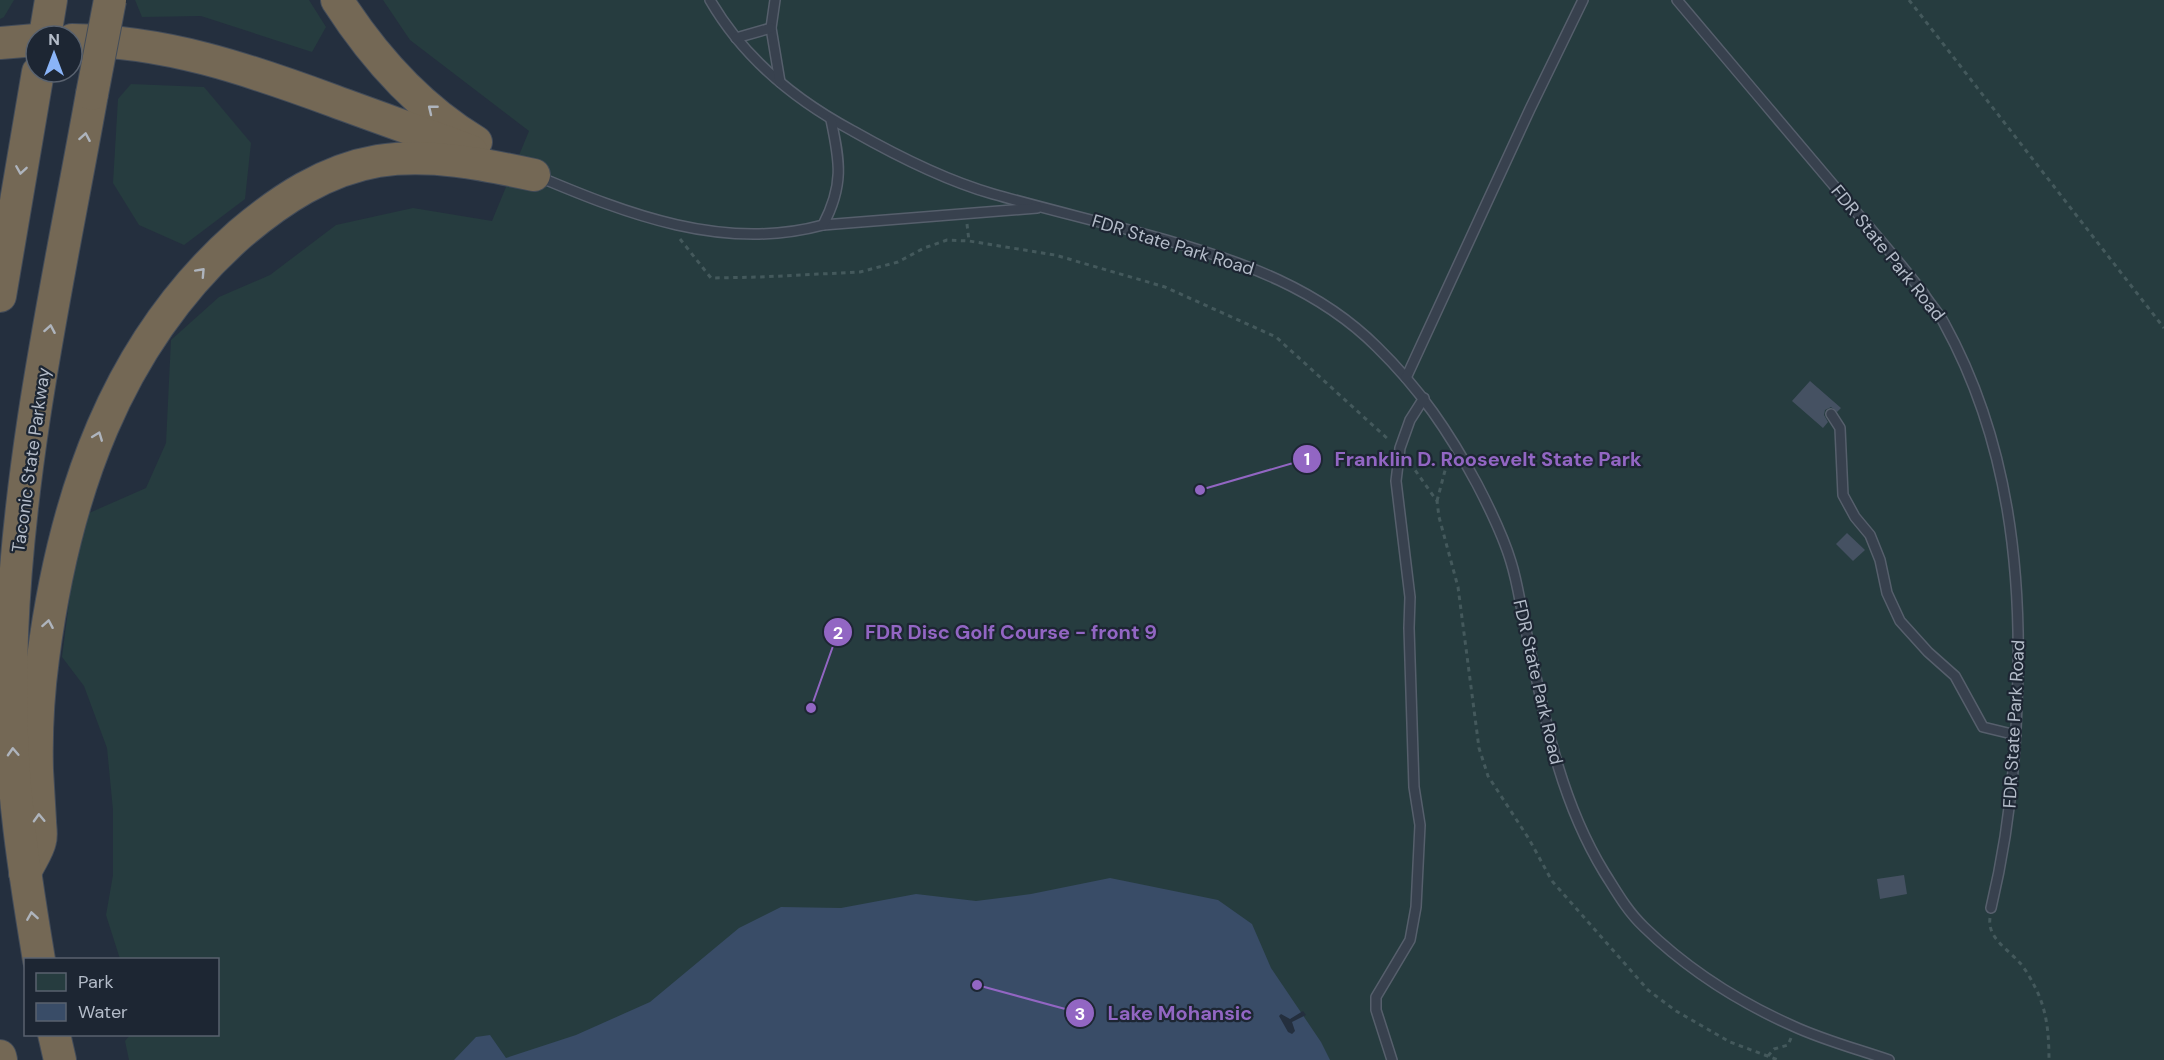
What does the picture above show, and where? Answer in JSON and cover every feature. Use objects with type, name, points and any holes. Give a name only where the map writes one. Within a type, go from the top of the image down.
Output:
[{"type":"highway","points":[[47,24],[51,0]]},
{"type":"highway","name":"Taconic State Parkway","points":[[39,958],[17,814],[12,719],[15,576],[33,424],[110,0]]},
{"type":"highway","points":[[337,0],[373,51],[426,105],[472,139],[534,175]]},
{"type":"highway","points":[[0,43],[24,41]]},
{"type":"highway","points":[[84,41],[162,48],[232,65],[534,175]]},
{"type":"highway","points":[[0,296],[36,84]]},
{"type":"highway","points":[[25,873],[40,841],[36,752],[39,698],[47,629],[60,561],[80,488],[101,428],[127,374],[162,319],[195,278],[253,223],[292,195],[333,174],[375,162],[415,158],[490,165],[534,175]]},
{"type":"highway","points":[[54,1036],[60,1060]]},
{"type":"lane","name":"FDR State Park Road","points":[[710,0],[736,38],[763,68],[798,98],[831,120],[918,165],[965,185],[1222,256],[1276,277],[1322,302],[1375,344],[1424,398],[1452,440],[1494,516],[1511,562],[1556,765],[1571,808],[1595,857],[1620,899],[1641,925],[1677,956],[1755,1007],[1797,1028],[1889,1060]]},
{"type":"lane","points":[[1406,378],[1583,0]]},
{"type":"lane","name":"FDR State Park Road","points":[[1677,0],[1907,271],[1944,322],[1982,403],[2001,476],[2013,545],[2019,631],[2016,735],[2010,806],[2002,863],[1991,908]]},
{"type":"lane","points":[[774,1],[771,28],[780,82]]},
{"type":"lane","points":[[736,38],[771,28]]},
{"type":"lane","points":[[823,225],[833,206],[839,176],[838,154],[831,120]]},
{"type":"lane","name":"FDR State Park Road","points":[[534,175],[613,207],[667,223],[714,232],[745,234],[784,232],[823,225],[1049,208]]},
{"type":"lane","points":[[1392,1060],[1376,1010],[1376,997],[1410,940],[1416,907],[1420,825],[1414,787],[1408,628],[1410,597],[1396,481],[1400,450],[1410,420],[1424,398]]},
{"type":"lane","points":[[1831,414],[1840,428],[1843,495],[1855,517],[1870,535],[1880,560],[1887,593],[1900,621],[1928,652],[1955,676],[1983,728],[2016,735]]},
{"type":"path","points":[[1909,0],[2164,328]]},
{"type":"path","points":[[667,223],[711,278],[860,272],[898,262],[924,248],[947,240],[969,241],[1055,255],[1165,287],[1276,338],[1400,450],[1437,501]]},
{"type":"path","points":[[1452,440],[1437,501],[1439,517],[1458,587],[1479,748],[1488,776],[1529,839],[1552,881],[1642,984],[1676,1011],[1730,1042],[1778,1060]]},
{"type":"path","points":[[1991,908],[1989,925],[1997,940],[2022,964],[2036,988],[2046,1014],[2049,1060]]},
{"type":"path","points":[[1768,1056],[1774,1049],[1788,1045],[1797,1028]]},
{"type":"green space","points":[[0,0],[14,0],[4,17],[0,19]]},
{"type":"green space","points":[[135,0],[309,0],[326,27],[312,52],[201,16],[142,17]]},
{"type":"green space","points":[[383,0],[2164,0],[2164,1060],[129,1060],[125,1041],[129,1036],[219,1036],[219,958],[120,958],[106,915],[113,875],[113,810],[107,748],[84,686],[62,657],[80,517],[146,488],[166,443],[171,340],[219,297],[270,275],[336,225],[413,208],[492,221],[529,131],[410,40]]},
{"type":"green space","points":[[131,84],[204,87],[251,143],[245,199],[184,245],[139,225],[113,183],[118,99]]},
{"type":"water","points":[[1110,878],[1218,900],[1252,924],[1271,968],[1321,1042],[1330,1060],[454,1060],[476,1037],[490,1035],[506,1058],[576,1035],[650,1002],[739,928],[781,907],[841,908],[916,894],[976,901],[1031,894]]},
{"type":"pier","points":[[1303,1011],[1306,1015],[1292,1022],[1295,1031],[1292,1034],[1288,1032],[1279,1016],[1281,1014],[1290,1019]]},
{"type":"building","points":[[1810,381],[1841,408],[1837,412],[1831,407],[1825,410],[1824,415],[1828,422],[1823,428],[1792,401]]},
{"type":"building","points":[[1847,533],[1865,550],[1853,561],[1836,544]]},
{"type":"building","points":[[1904,875],[1907,894],[1880,899],[1877,879]]},
{"type":"place","name":"Franklin D. Roosevelt State Park","points":[[1200,490]]},
{"type":"place","name":"FDR Disc Golf Course - front 9","points":[[811,708]]},
{"type":"place","name":"Lake Mohansic","points":[[977,985]]}]
